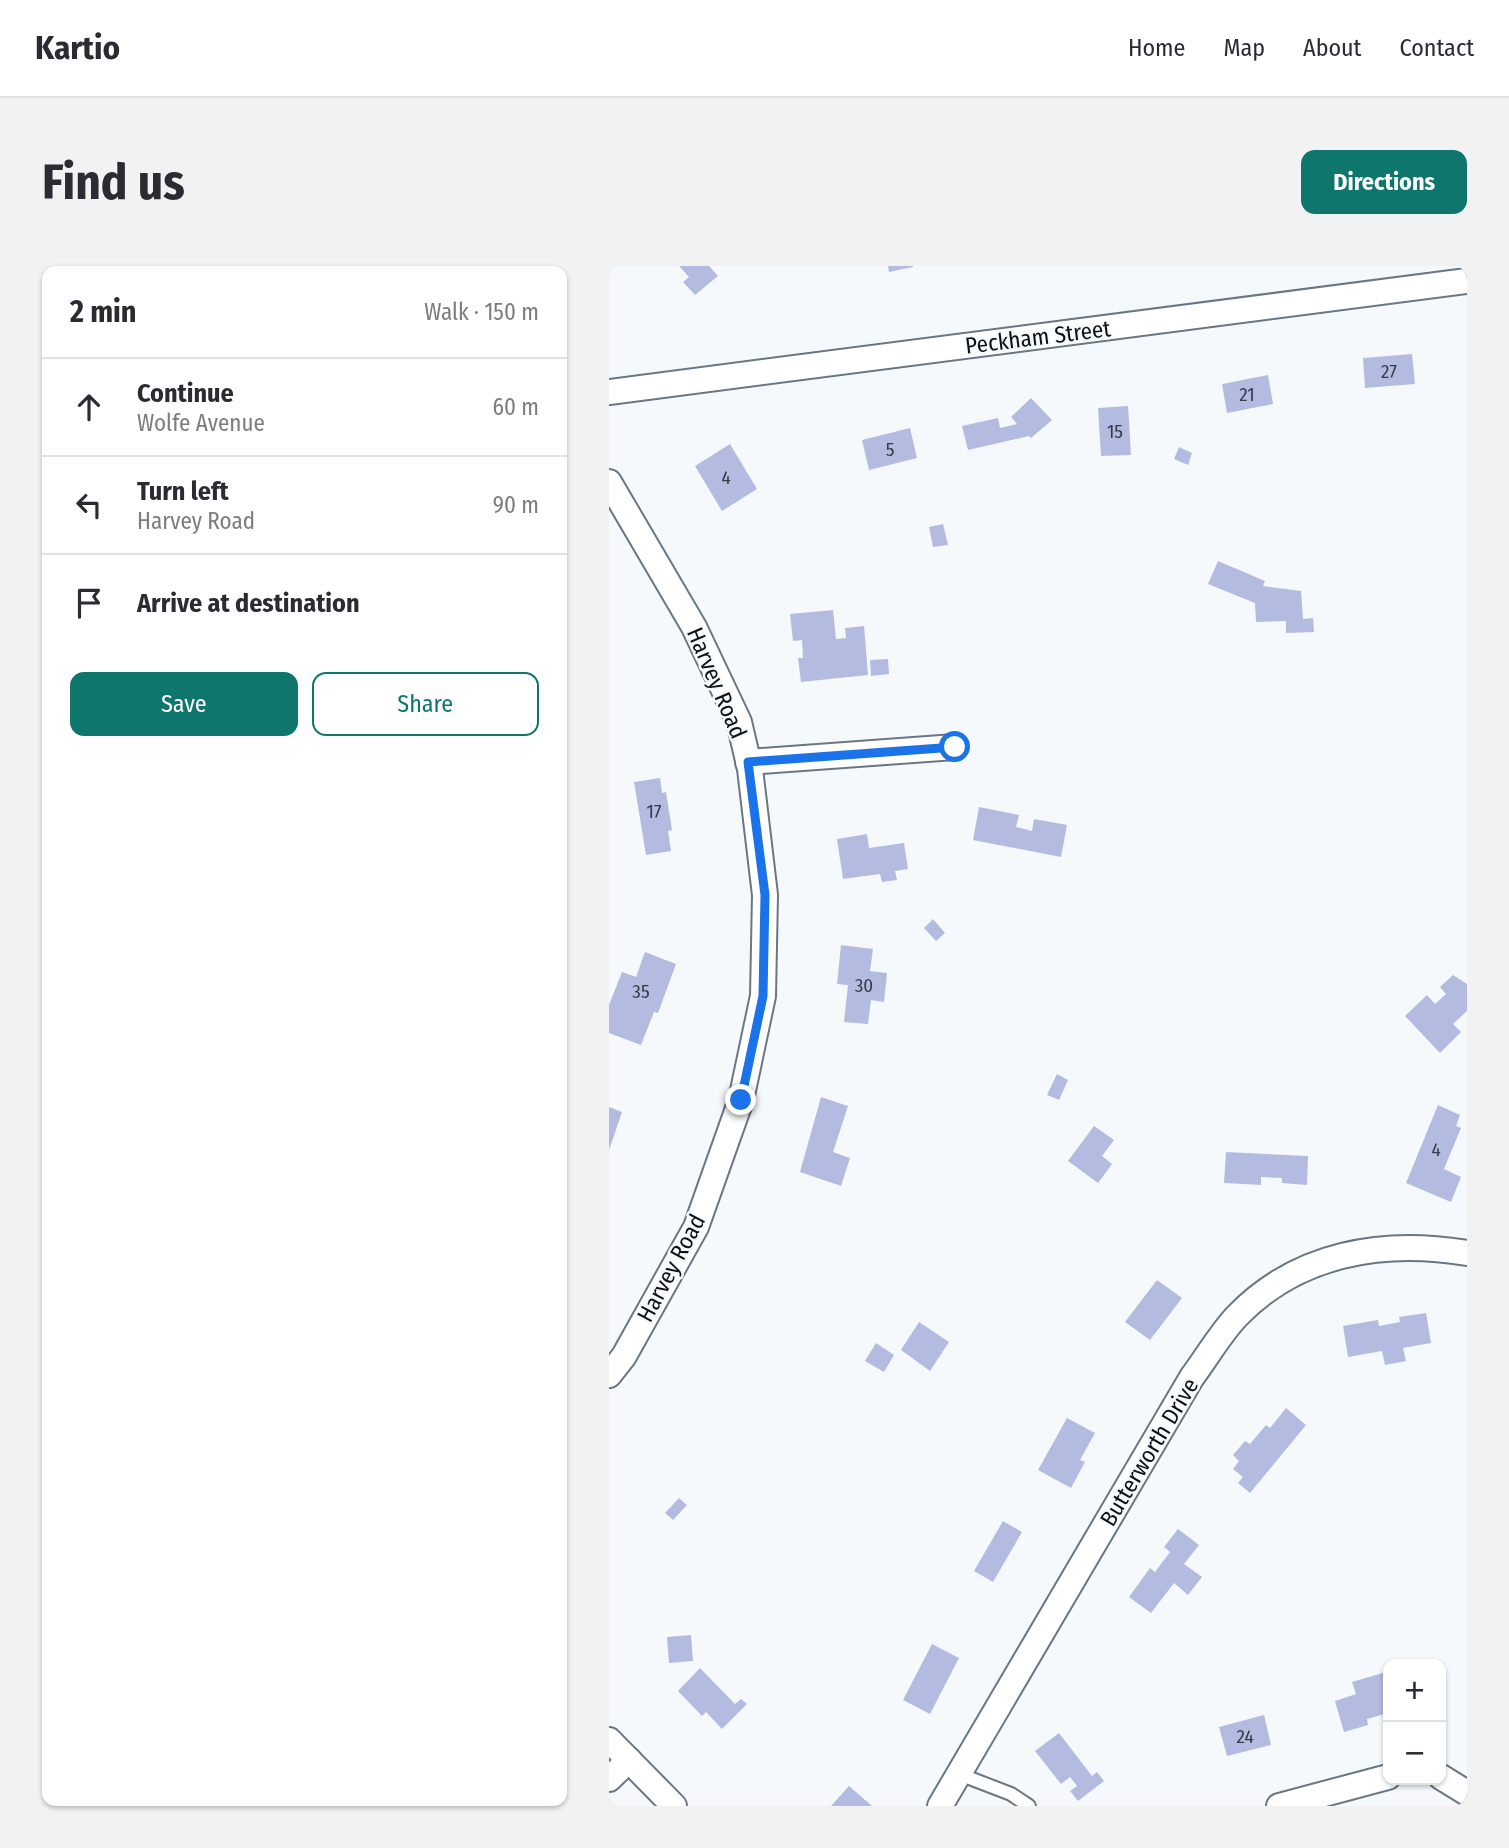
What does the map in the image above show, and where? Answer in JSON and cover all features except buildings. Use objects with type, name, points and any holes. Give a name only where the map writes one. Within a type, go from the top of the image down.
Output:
[{"type":"street","name":"Peckham Street","points":[[609,392],[1467,281]]},
{"type":"street","name":"Harvey Road","points":[[609,482],[694,627],[739,722],[748,762],[765,895],[763,996],[741,1100],[696,1227],[624,1356],[609,1375]]},
{"type":"street","points":[[748,762],[955,747]]},
{"type":"street","name":"Butterworth Drive","points":[[940,1806],[1192,1377],[1236,1317],[1266,1290],[1299,1270],[1335,1256],[1371,1249],[1408,1247],[1467,1253]]},
{"type":"street","points":[[609,1740],[674,1806]]},
{"type":"street","points":[[609,1779],[629,1760]]},
{"type":"street","points":[[1279,1806],[1383,1778]]},
{"type":"street","points":[[1446,1780],[1467,1793]]},
{"type":"lane","points":[[959,1774],[1011,1794],[1029,1806]]},
{"type":"route","points":[[741,1100],[763,996],[765,895],[748,762],[955,747]]}]
